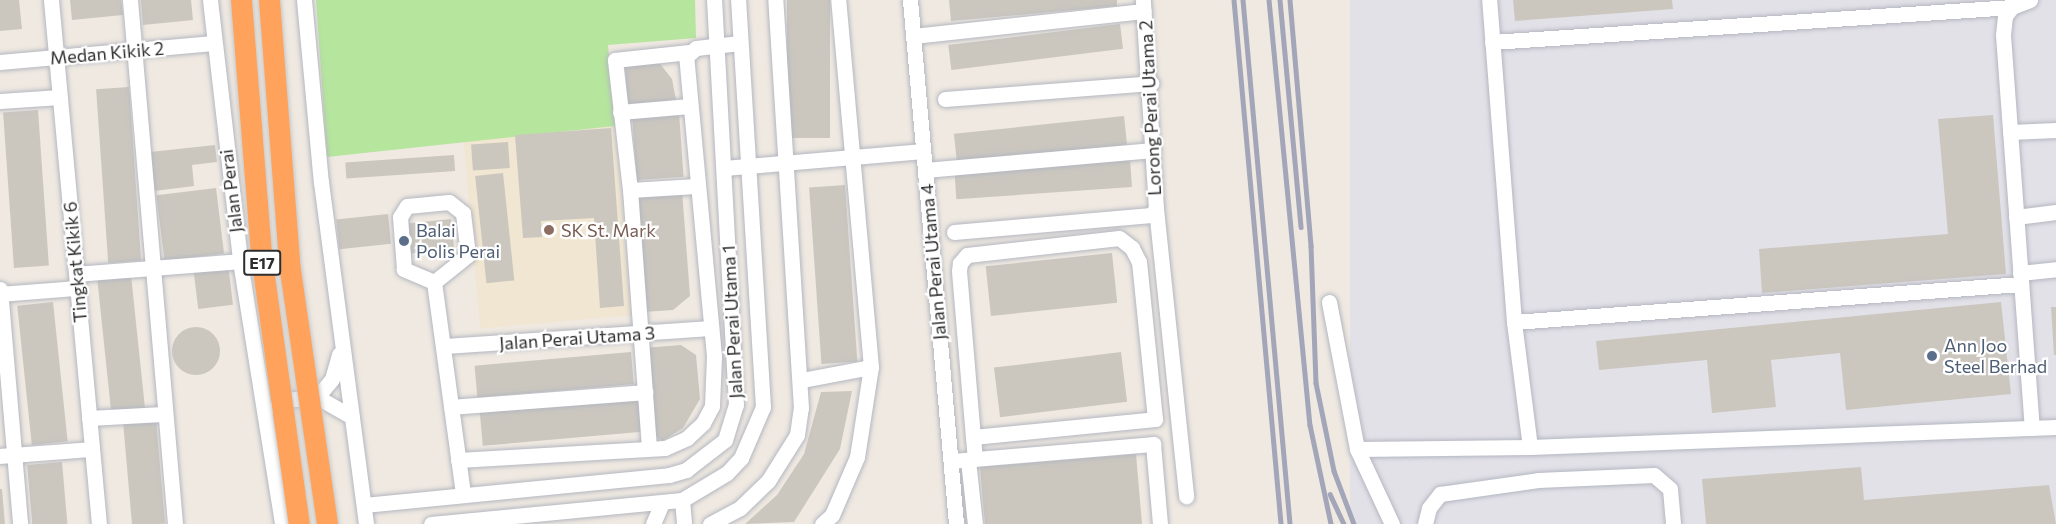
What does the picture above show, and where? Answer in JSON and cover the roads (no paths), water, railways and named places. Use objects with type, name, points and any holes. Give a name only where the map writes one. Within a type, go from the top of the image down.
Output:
[{"type":"highway","name":"E17","points":[[241,0],[261,255],[299,524]]},
{"type":"highway","name":"E17","points":[[269,0],[290,270],[327,524]]},
{"type":"street","name":"Tingkat Kikik 6","points":[[51,0],[99,524]]},
{"type":"street","points":[[130,0],[163,414],[176,524]]},
{"type":"street","name":"Jalan Perai","points":[[210,0],[213,43],[240,261],[263,419],[282,524]]},
{"type":"street","points":[[304,0],[342,345],[366,524]]},
{"type":"street","name":"Jalan Perai Utama 1","points":[[364,504],[669,475],[686,470],[725,440],[736,405],[714,0]]},
{"type":"street","name":"Jalan Perai Utama 1","points":[[431,524],[488,521],[682,500],[727,474],[741,458],[763,407],[738,0]]},
{"type":"street","points":[[710,524],[740,508],[787,455],[797,435],[802,380],[775,0]]},
{"type":"street","points":[[822,524],[832,515],[858,456],[871,367],[854,157],[838,0]]},
{"type":"street","name":"Jalan Perai Utama 4","points":[[910,0],[956,524]]},
{"type":"street","points":[[1489,0],[1514,322],[1530,447]]},
{"type":"street","points":[[1492,42],[2012,7],[2030,0]]},
{"type":"street","points":[[914,36],[1144,5]]},
{"type":"street","name":"Lorong Perai Utama 2","points":[[1144,5],[1151,83],[1154,212],[1186,496]]},
{"type":"street","points":[[2012,7],[2005,16],[2002,35],[2032,428]]},
{"type":"street","name":"Medan Kikik 2","points":[[0,62],[213,43]]},
{"type":"street","points":[[649,448],[630,190],[615,60],[689,52],[716,44],[740,43]]},
{"type":"street","name":"Jalan Perai Utama 1","points":[[458,460],[665,448],[687,438],[712,406],[710,328],[696,186],[690,106],[689,52]]},
{"type":"street","points":[[945,99],[1151,83]]},
{"type":"street","points":[[0,101],[60,97]]},
{"type":"street","points":[[620,112],[690,106]]},
{"type":"street","points":[[2010,132],[2056,130]]},
{"type":"street","points":[[925,170],[1154,150]]},
{"type":"street","points":[[724,168],[923,152]]},
{"type":"street","points":[[630,190],[696,186]]},
{"type":"street","points":[[449,202],[463,213],[468,255],[434,282],[404,269],[400,217],[407,206],[449,202]]},
{"type":"street","points":[[954,232],[1154,212]]},
{"type":"street","points":[[2016,217],[2056,212]]},
{"type":"street","points":[[973,437],[1155,418],[1138,262],[1132,248],[1119,238],[967,255],[960,263],[973,437],[975,524]]},
{"type":"street","points":[[0,294],[152,269],[240,261]]},
{"type":"street","points":[[1514,322],[2021,278],[2056,269]]},
{"type":"street","points":[[434,282],[441,314],[463,495]]},
{"type":"street","points":[[0,289],[7,455],[20,524]]},
{"type":"street","points":[[1329,302],[1358,449],[1392,524]]},
{"type":"street","name":"Jalan Perai Utama 3","points":[[445,346],[641,335],[710,328]]},
{"type":"street","points":[[317,397],[332,379],[342,345]]},
{"type":"street","points":[[802,380],[871,367]]},
{"type":"street","points":[[451,407],[645,392]]},
{"type":"street","points":[[263,419],[286,400],[317,397],[352,417]]},
{"type":"street","points":[[89,417],[163,414]]},
{"type":"street","points":[[1358,449],[1530,447],[2056,427]]},
{"type":"street","points":[[951,461],[1153,444],[1160,524]]},
{"type":"street","points":[[7,455],[92,449]]},
{"type":"street","points":[[1425,524],[1429,508],[1440,494],[1538,480],[1654,475],[1670,489],[1673,524]]},
{"type":"street","points":[[682,500],[684,524]]},
{"type":"street","points":[[653,524],[662,503]]},
{"type":"railway","points":[[1234,0],[1281,524]]},
{"type":"railway","points":[[1243,0],[1290,524]]},
{"type":"railway","points":[[1269,0],[1310,425],[1331,524]]},
{"type":"railway","points":[[1280,0],[1301,227]]},
{"type":"railway","points":[[1290,0],[1311,246],[1316,383],[1334,471],[1354,524]]},
{"type":"railway","points":[[1330,494],[1344,524]]},
{"type":"place","name":"SK St. Mark","points":[[549,230]]},
{"type":"place","name":"Balai Polis Perai","points":[[404,241]]},
{"type":"place","name":"Ann Joo Steel Berhad","points":[[1932,356]]}]
